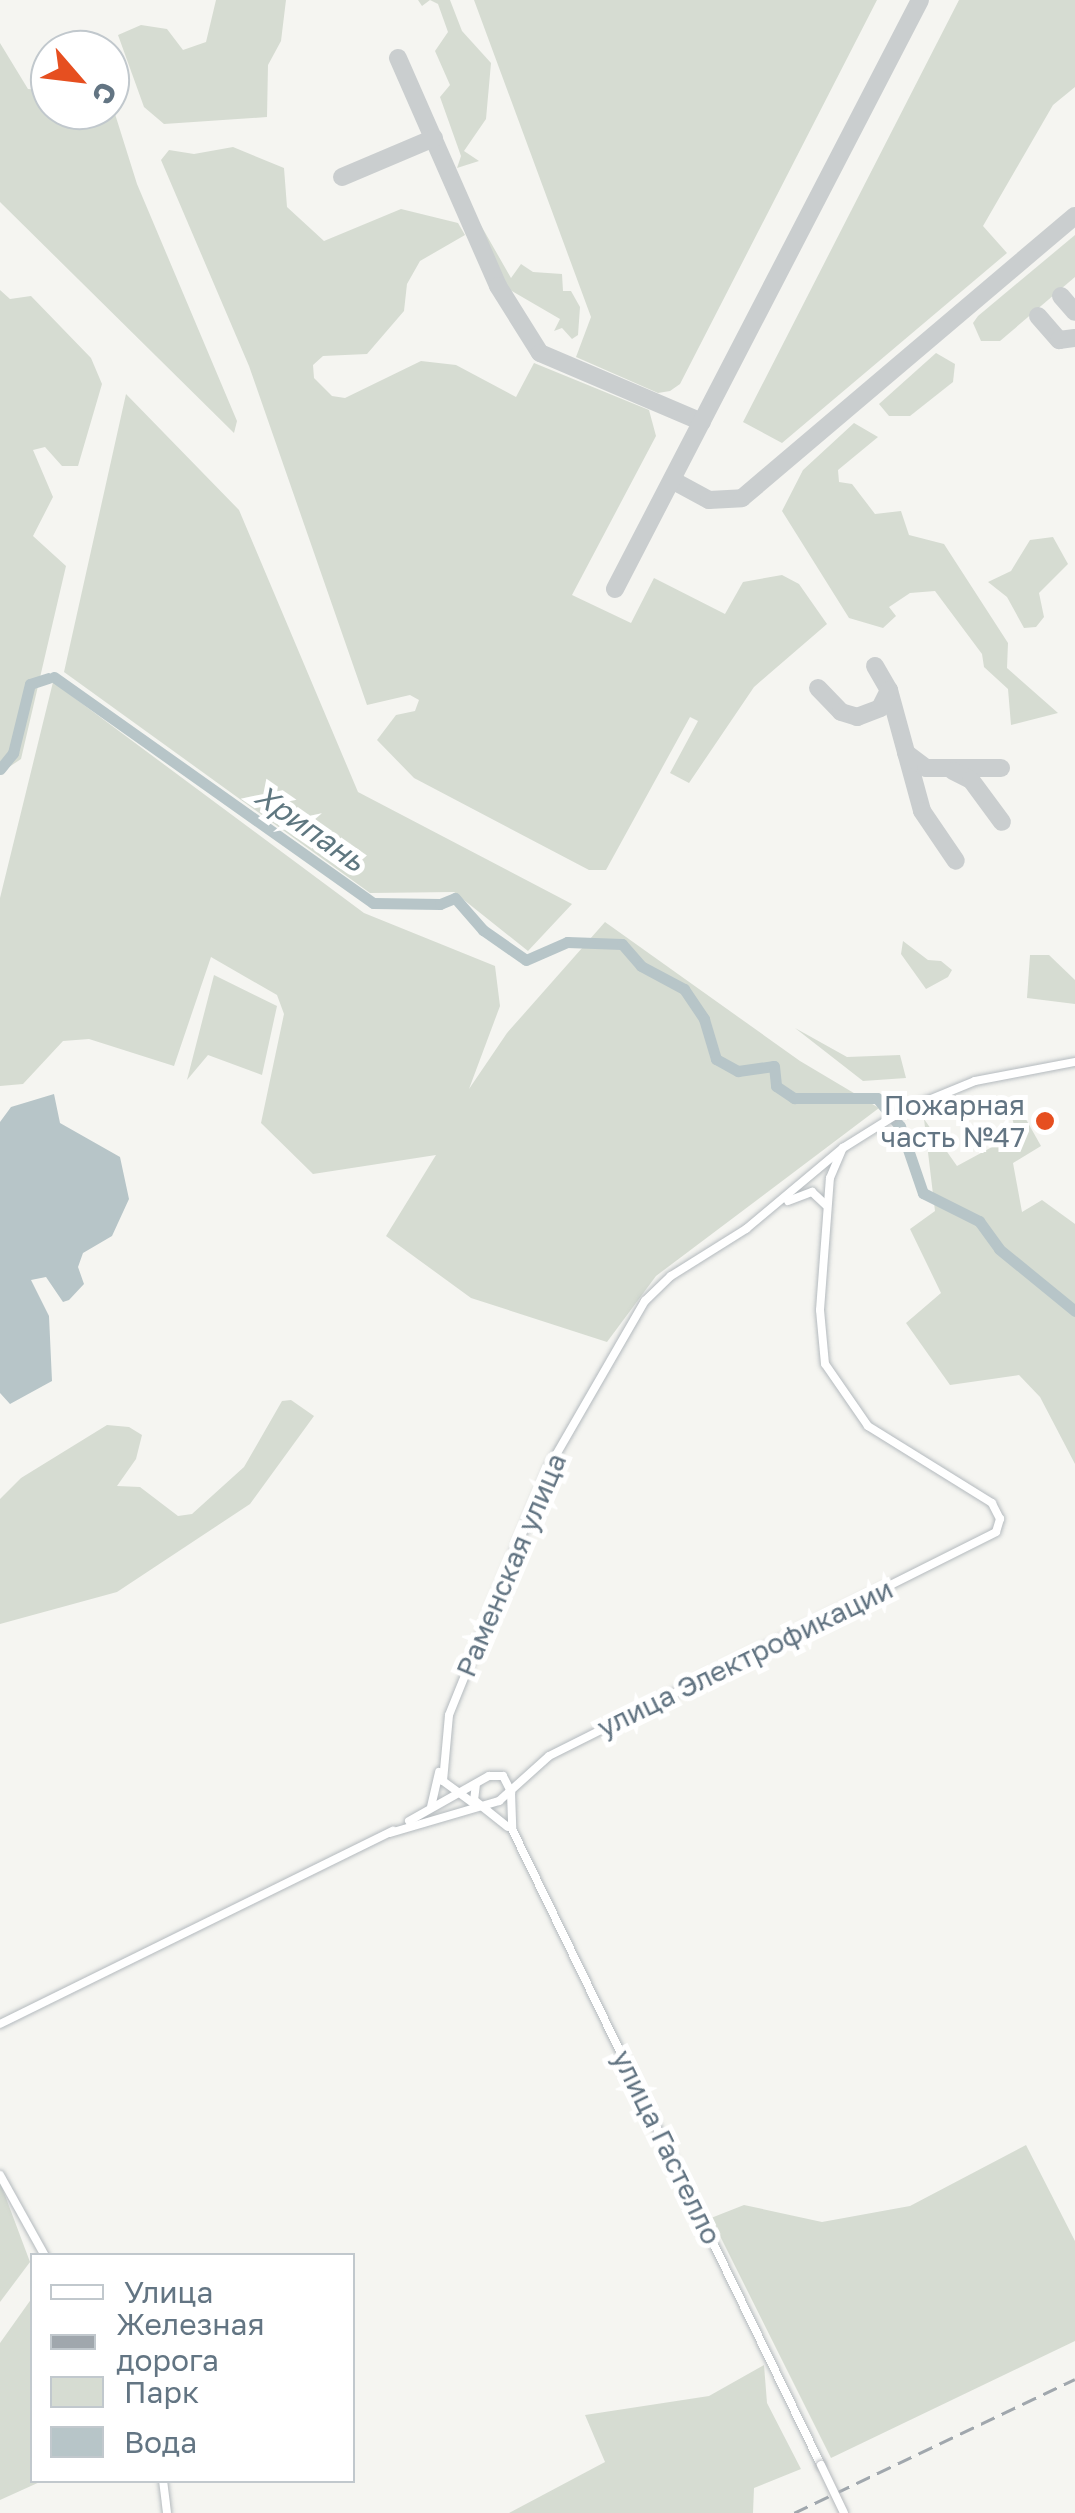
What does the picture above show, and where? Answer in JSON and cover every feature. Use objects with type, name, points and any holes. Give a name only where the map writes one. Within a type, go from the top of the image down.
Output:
[{"type":"main road","name":"Раменская улица","points":[[429,1809],[463,1676],[549,1467],[645,1301],[671,1276],[776,1207],[844,1148],[902,1111],[975,1082],[1075,1062]]},
{"type":"main road","points":[[827,1209],[830,1178],[844,1148]]},
{"type":"main road","points":[[818,1168],[810,1181],[815,1188],[830,1178]]},
{"type":"main road","points":[[776,1207],[812,1192],[827,1209]]},
{"type":"main road","name":"улица Электрофикации","points":[[390,1833],[482,1807],[511,1792],[548,1756],[990,1539],[1000,1518],[992,1503],[868,1426],[825,1364],[820,1310],[827,1209]]},
{"type":"main road","points":[[441,1758],[443,1781],[455,1794]]},
{"type":"main road","points":[[0,2024],[390,1833],[478,1781],[500,1774],[511,1792]]},
{"type":"main road","points":[[478,1781],[472,1796],[482,1807]]},
{"type":"main road","name":"улица Гастелло","points":[[511,1792],[512,1830],[844,2513]]},
{"type":"main road","name":"улица Гастелло","points":[[455,1794],[482,1807],[512,1830]]},
{"type":"main road","points":[[0,2175],[44,2253]]},
{"type":"main road","points":[[163,2483],[166,2513]]},
{"type":"green space","points":[[216,0],[286,0],[281,41],[268,65],[267,117],[164,124],[144,107],[130,68],[130,30],[141,25],[167,29],[183,50],[206,42]]},
{"type":"green space","points":[[430,0],[450,0],[462,31],[491,63],[486,119],[464,151],[479,161],[457,168],[461,156],[440,97],[450,85],[435,51],[448,32],[438,4]]},
{"type":"green space","points":[[474,0],[877,0],[680,384],[670,391],[658,393],[576,357],[591,317]]},
{"type":"green space","points":[[959,0],[1075,0],[1075,87],[1053,105],[983,226],[1007,253],[782,443],[743,422]]},
{"type":"green space","points":[[0,43],[30,89],[30,130],[120,130],[137,184],[237,421],[234,433],[0,202]]},
{"type":"green space","points":[[233,147],[284,168],[287,207],[324,241],[401,209],[458,223],[465,235],[420,261],[407,284],[404,311],[367,354],[323,356],[313,365],[314,378],[332,396],[345,398],[421,361],[456,365],[516,397],[534,363],[649,410],[656,436],[572,595],[631,623],[654,578],[725,614],[743,582],[782,575],[799,584],[827,624],[754,687],[689,783],[670,773],[698,721],[690,717],[606,870],[589,870],[414,778],[377,740],[396,715],[415,711],[419,700],[410,695],[367,705],[249,366],[161,160],[169,150],[194,154]]},
{"type":"green space","points":[[471,208],[511,278],[521,264],[533,272],[562,274],[563,291],[571,291],[580,307],[578,335],[572,339],[562,328],[554,331],[560,319],[505,287]]},
{"type":"green space","points":[[1075,235],[1075,277],[1000,341],[981,341],[973,323],[978,316]]},
{"type":"green space","points":[[0,290],[10,299],[31,296],[91,358],[102,384],[78,466],[62,466],[45,447],[33,450],[53,497],[33,536],[66,566],[21,759],[0,773]]},
{"type":"green space","points":[[936,353],[955,364],[953,382],[910,416],[889,416],[879,404]]},
{"type":"green space","points":[[126,394],[239,510],[358,792],[572,904],[528,951],[454,892],[370,893],[64,672]]},
{"type":"green space","points":[[854,423],[878,437],[838,470],[839,482],[852,484],[875,514],[901,511],[909,535],[944,544],[1008,643],[1007,668],[1058,713],[1011,725],[1008,689],[984,667],[982,654],[935,591],[910,593],[889,607],[896,616],[883,628],[849,618],[782,511],[803,470]]},
{"type":"green space","points":[[1053,537],[1068,564],[1039,593],[1044,617],[1036,627],[1024,628],[1007,597],[988,582],[1011,571],[1030,540]]},
{"type":"green space","points":[[53,682],[364,913],[495,966],[500,1006],[469,1089],[507,1033],[605,922],[800,1061],[879,1108],[656,1276],[607,1342],[471,1298],[386,1236],[436,1155],[313,1174],[261,1123],[284,1014],[277,995],[211,957],[174,1066],[89,1039],[63,1041],[23,1084],[0,1086],[0,898]]},
{"type":"green space","points":[[903,941],[928,960],[941,961],[952,970],[948,977],[926,989],[901,954]]},
{"type":"green space","points":[[1030,955],[1049,955],[1075,980],[1075,1004],[1027,998]]},
{"type":"green space","points":[[214,975],[277,1006],[262,1075],[208,1055],[187,1080]]},
{"type":"green space","points":[[795,1028],[847,1057],[900,1055],[906,1078],[863,1081]]},
{"type":"green space","points":[[1014,1098],[1041,1146],[1013,1163],[1022,1212],[1042,1200],[1075,1224],[1075,1464],[1040,1397],[1019,1375],[950,1385],[906,1323],[941,1293],[910,1229],[935,1211],[924,1119],[957,1166],[1016,1134],[1008,1100]]},
{"type":"green space","points":[[291,1400],[314,1416],[250,1504],[117,1592],[0,1624],[0,1499],[21,1478],[107,1425],[129,1427],[142,1435],[136,1459],[117,1486],[140,1487],[178,1516],[192,1514],[244,1467],[282,1401]]},
{"type":"green space","points":[[1026,2145],[1075,2241],[1075,2341],[831,2458],[711,2218],[744,2205],[822,2222],[910,2206]]},
{"type":"green space","points":[[0,2182],[30,2262],[0,2302]]},
{"type":"green space","points":[[30,2301],[30,2483],[38,2483],[0,2500],[0,2343]]},
{"type":"green space","points":[[764,2365],[767,2403],[801,2469],[754,2488],[753,2513],[509,2513],[605,2462],[585,2415],[709,2396]]},
{"type":"water","points":[[54,1094],[60,1123],[120,1157],[129,1199],[112,1236],[83,1253],[78,1267],[84,1284],[69,1300],[63,1302],[46,1277],[31,1280],[49,1316],[52,1381],[10,1404],[0,1393],[0,1122],[11,1107]]},
{"type":"waterway","name":"Хрипань","points":[[54,677],[373,903],[440,904],[455,898],[483,930],[526,960],[567,942],[622,944],[641,966],[684,989],[704,1019],[716,1059],[738,1071],[774,1066],[776,1086],[794,1098],[877,1098],[900,1126],[923,1193],[979,1221],[999,1249],[1075,1311]]},
{"type":"waterway","name":"Хрипань","points":[[0,769],[13,753],[30,684],[48,678]]},
{"type":"taxiway","points":[[615,589],[920,0]]},
{"type":"taxiway","points":[[398,58],[498,286],[540,353],[702,422]]},
{"type":"taxiway","points":[[342,177],[434,138]]},
{"type":"taxiway","points":[[672,480],[709,500],[742,498],[1075,216]]},
{"type":"taxiway","points":[[1061,296],[1075,312]]},
{"type":"taxiway","points":[[1038,316],[1059,340],[1075,338]]},
{"type":"taxiway","points":[[875,666],[889,690],[922,811],[956,861]]},
{"type":"taxiway","points":[[818,688],[841,712],[857,717],[880,708],[889,690]]},
{"type":"taxiway","points":[[906,753],[926,768],[1001,768]]},
{"type":"taxiway","points":[[953,771],[971,780],[1002,822]]},
{"type":"railway","points":[[794,2513],[1075,2379]]},
{"type":"place","name":"Пожарная часть №47","points":[[1045,1121]]}]
